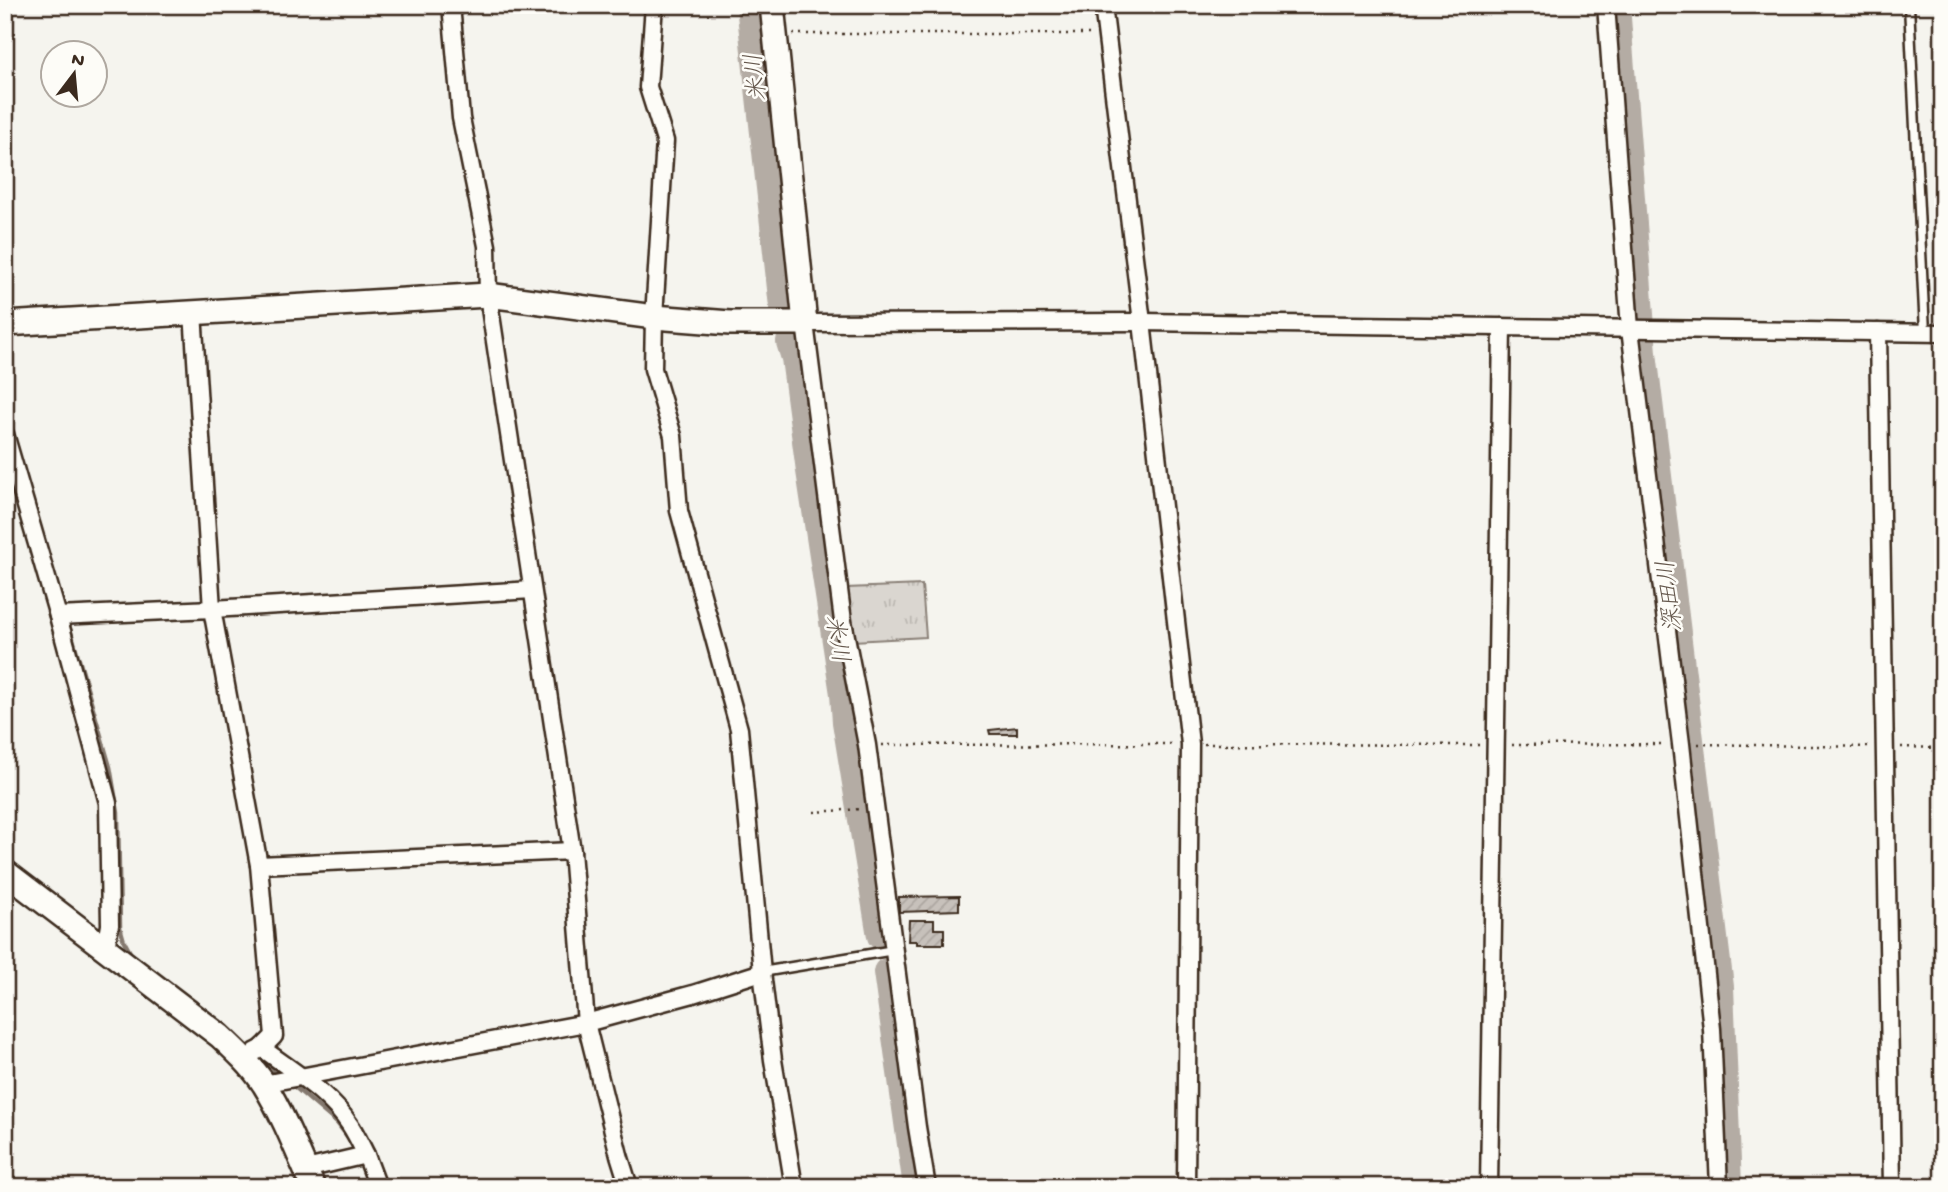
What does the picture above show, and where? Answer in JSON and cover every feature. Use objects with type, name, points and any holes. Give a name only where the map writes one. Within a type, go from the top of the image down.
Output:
[{"type":"street","points":[[451,5],[461,118],[487,246],[488,295],[572,851],[586,1023],[629,1187]]},
{"type":"street","points":[[654,5],[648,88],[665,141],[653,369],[673,436],[679,511],[739,729],[762,972],[794,1187]]},
{"type":"street","points":[[772,5],[805,323],[842,621],[867,745],[917,1127],[928,1187]]},
{"type":"street","points":[[1103,5],[1190,744],[1186,1187]]},
{"type":"street","points":[[1606,5],[1630,329],[1681,744],[1712,1029],[1719,1187]]},
{"type":"street","points":[[5,324],[488,295],[654,317],[730,323],[1142,322],[1943,333]]},
{"type":"street","points":[[193,313],[212,609],[259,865],[274,1036],[252,1053]]},
{"type":"street","points":[[1489,1187],[1502,327]]},
{"type":"street","points":[[1878,332],[1892,1187]]},
{"type":"street","points":[[5,435],[58,616],[108,803],[110,925],[106,948]]},
{"type":"street","points":[[58,616],[532,590]]},
{"type":"street","points":[[259,865],[572,851]]},
{"type":"street","points":[[5,872],[220,1036],[302,1076],[350,1125],[366,1155],[378,1187]]},
{"type":"street","points":[[263,1084],[586,1023],[762,972]]},
{"type":"street","points":[[252,1053],[263,1084],[309,1178],[366,1155]]},
{"type":"lane","points":[[1909,5],[1925,332]]},
{"type":"lane","points":[[762,972],[894,950]]},
{"type":"path","points":[[776,34],[1106,34]]},
{"type":"path","points":[[867,745],[1681,744],[1943,748]]},
{"type":"path","points":[[814,812],[857,809]]},
{"type":"green space","points":[[922,585],[926,637],[853,641],[846,588]]},
{"type":"building","points":[[1017,727],[1017,734],[990,734],[989,730]]},
{"type":"building","points":[[959,896],[959,910],[899,912],[899,897]]},
{"type":"building","points":[[909,920],[934,920],[934,929],[944,929],[944,944],[917,944],[917,941],[908,941]]},
{"type":"waterway","name":"米川","points":[[750,5],[784,316]]},
{"type":"waterway","name":"深田川","points":[[1616,5],[1643,353],[1720,987],[1728,1187]]},
{"type":"waterway","name":"米川","points":[[790,342],[795,358],[846,722],[881,936]]},
{"type":"waterway","points":[[5,412],[11,432]]},
{"type":"waterway","points":[[67,618],[110,767],[118,813],[120,927],[132,956]]},
{"type":"waterway","name":"米川","points":[[887,972],[917,1187]]},
{"type":"waterway","points":[[256,1056],[282,1077]]},
{"type":"waterway","points":[[289,1082],[337,1123],[353,1144]]}]
